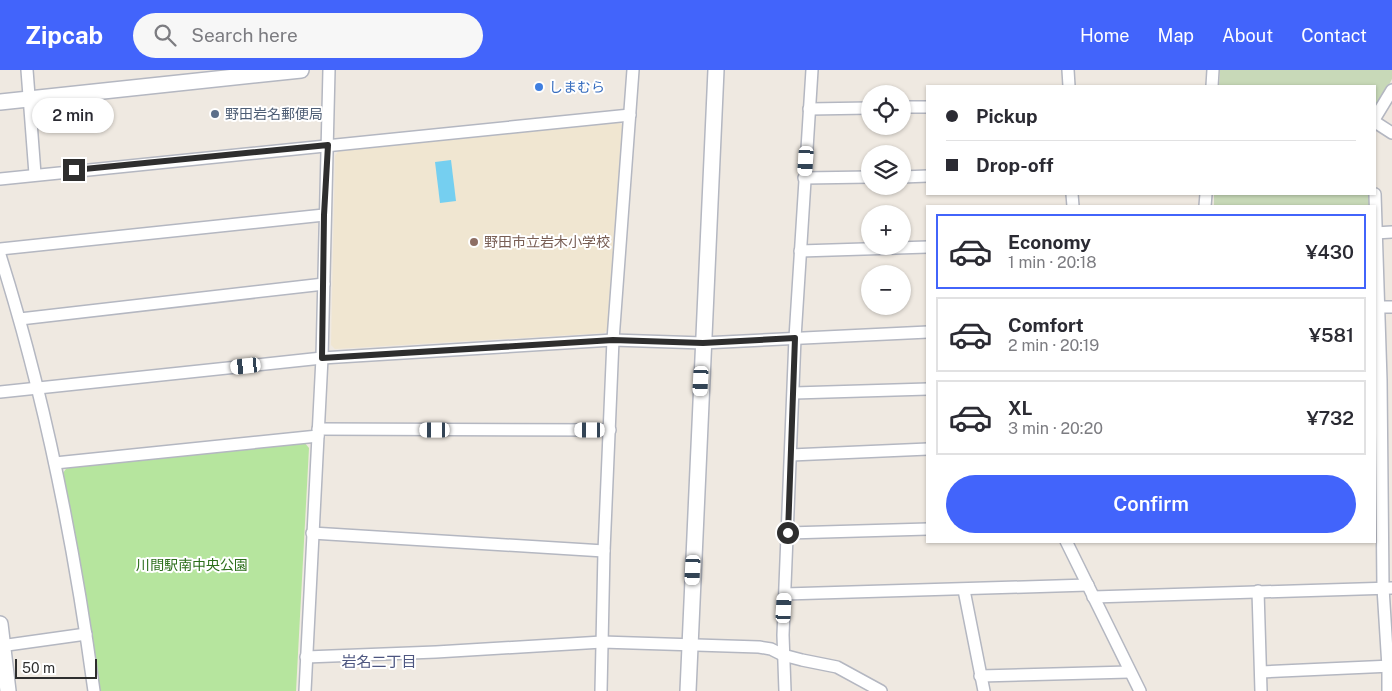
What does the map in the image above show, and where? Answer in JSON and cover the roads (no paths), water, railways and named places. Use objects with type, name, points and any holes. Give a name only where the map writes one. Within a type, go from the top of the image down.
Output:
[{"type":"street","points":[[27,70],[35,174]]},
{"type":"street","points":[[0,102],[301,70]]},
{"type":"street","points":[[305,691],[322,358],[329,70]]},
{"type":"street","points":[[601,691],[604,551],[613,340],[634,70]]},
{"type":"street","points":[[688,691],[716,70]]},
{"type":"street","points":[[785,691],[783,656],[795,338],[812,70]]},
{"type":"street","points":[[1068,70],[1069,85]]},
{"type":"street","points":[[1212,85],[1213,70]]},
{"type":"street","points":[[1376,116],[1392,90]]},
{"type":"street","points":[[911,107],[926,106]]},
{"type":"street","points":[[809,109],[861,108]]},
{"type":"street","points":[[0,179],[630,115]]},
{"type":"street","points":[[1376,123],[1392,133]]},
{"type":"street","points":[[911,177],[926,176]]},
{"type":"street","points":[[804,178],[861,177]]},
{"type":"street","points":[[0,249],[324,215]]},
{"type":"street","points":[[1376,233],[1392,232]]},
{"type":"street","points":[[800,251],[926,247]]},
{"type":"street","points":[[0,255],[39,389],[55,463],[86,634],[94,691]]},
{"type":"street","points":[[1376,270],[1383,380],[1384,518],[1390,666],[1388,691]]},
{"type":"street","points":[[20,319],[324,284]]},
{"type":"street","points":[[1377,307],[1392,307]]},
{"type":"street","points":[[0,392],[322,358],[613,340],[703,343],[926,332]]},
{"type":"street","points":[[794,393],[926,389]]},
{"type":"street","points":[[55,463],[318,432],[610,430]]},
{"type":"street","points":[[791,455],[926,449]]},
{"type":"street","points":[[788,533],[926,529]]},
{"type":"street","points":[[312,533],[604,551]]},
{"type":"street","points":[[1067,543],[1140,691]]},
{"type":"street","points":[[785,594],[1088,585]]},
{"type":"street","points":[[1093,597],[1387,588]]},
{"type":"street","points":[[964,590],[984,691]]},
{"type":"street","points":[[1258,591],[1261,691]]},
{"type":"street","points":[[0,624],[8,691]]},
{"type":"street","points":[[2,646],[86,634]]},
{"type":"street","points":[[306,657],[602,642],[759,647],[771,649],[783,656],[837,666],[880,691]]},
{"type":"street","points":[[1261,672],[1390,666]]},
{"type":"street","points":[[980,676],[1129,672]]},
{"type":"water","points":[[451,160],[456,201],[440,203],[435,162]]},
{"type":"place","name":"しまむら","points":[[539,87]]},
{"type":"place","name":"野田岩名郵便局","points":[[215,114]]},
{"type":"place","name":"野田市立岩木小学校","points":[[474,242]]},
{"type":"district","name":"岩名二丁目","points":[[379,662]]},
{"type":"park label","name":"川間駅南中央公園","points":[[192,565]]}]
